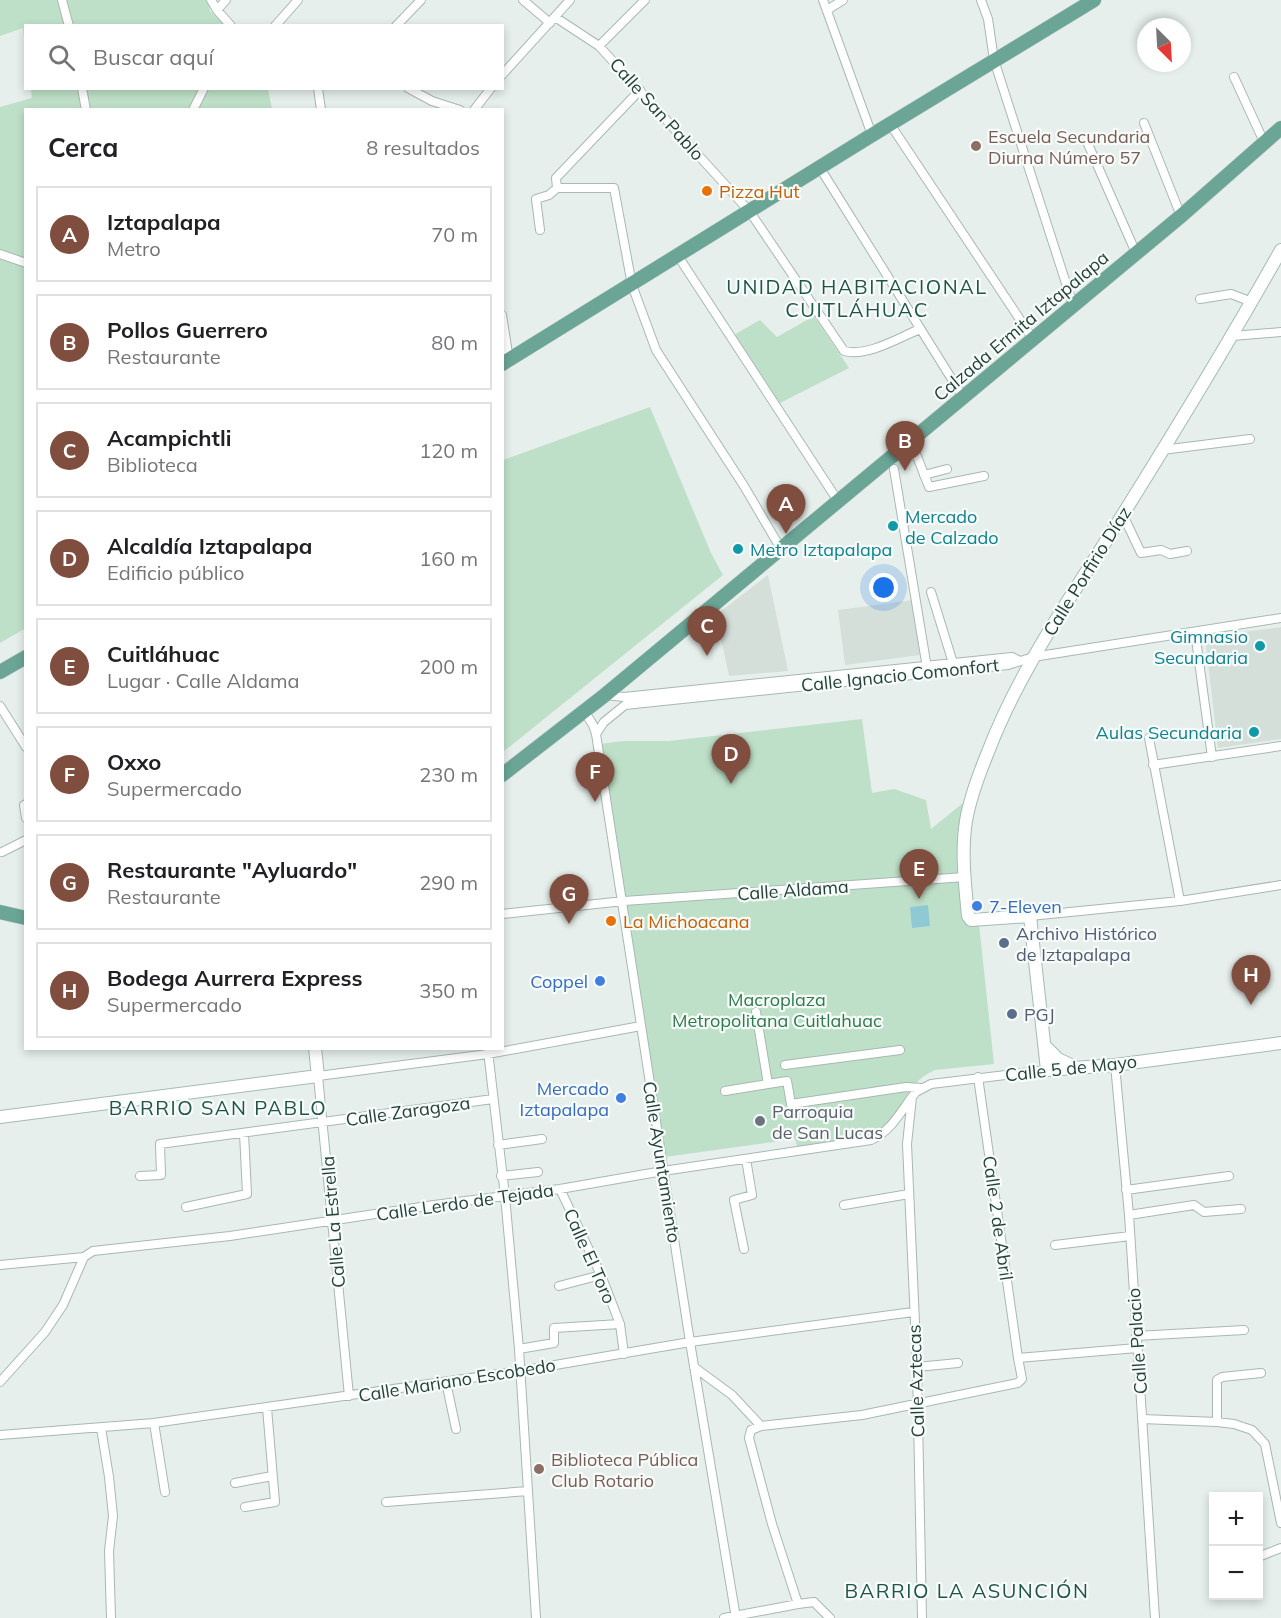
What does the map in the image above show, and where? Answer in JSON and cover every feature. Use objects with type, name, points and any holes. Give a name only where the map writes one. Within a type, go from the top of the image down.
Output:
[{"type":"main road","points":[[506,362],[1094,0]]},
{"type":"main road","name":"Calzada Ermita Iztapalapa","points":[[504,773],[605,695],[781,549],[1181,216],[1281,128]]},
{"type":"main road","points":[[0,672],[24,658]]},
{"type":"main road","points":[[0,912],[24,918]]},
{"type":"street","points":[[62,0],[68,24]]},
{"type":"street","points":[[211,0],[229,24]]},
{"type":"street","points":[[217,10],[226,0]]},
{"type":"street","points":[[277,24],[298,0]]},
{"type":"street","points":[[398,24],[421,0]]},
{"type":"street","name":"Calle San Pablo","points":[[523,0],[552,20],[599,46],[640,90],[750,212],[844,351],[874,348],[920,329]]},
{"type":"street","points":[[504,73],[570,0]]},
{"type":"street","points":[[599,46],[645,0]]},
{"type":"street","points":[[823,0],[872,135]]},
{"type":"street","points":[[827,10],[843,0]]},
{"type":"street","points":[[981,0],[988,20],[994,60],[1073,305]]},
{"type":"street","points":[[1234,77],[1264,142]]},
{"type":"street","points":[[82,90],[86,108]]},
{"type":"street","points":[[194,108],[203,90]]},
{"type":"street","points":[[318,90],[321,108]]},
{"type":"street","points":[[412,90],[432,101],[454,108]]},
{"type":"street","points":[[476,108],[489,90]]},
{"type":"street","points":[[557,188],[556,178],[640,90]]},
{"type":"street","points":[[1144,123],[1181,216]]},
{"type":"street","points":[[890,124],[1033,339]]},
{"type":"street","points":[[1088,144],[1136,253]]},
{"type":"street","points":[[820,168],[963,397]]},
{"type":"street","points":[[540,230],[536,199],[549,195],[557,188],[614,188],[632,285],[656,350],[744,486],[781,549]]},
{"type":"street","name":"Calle Porfirio Díaz","points":[[1030,916],[976,921],[971,920],[968,916],[964,850],[966,822],[972,795],[998,724],[1033,657],[1123,515],[1232,336],[1281,250]]},
{"type":"street","points":[[0,254],[24,262]]},
{"type":"street","points":[[678,256],[838,501]]},
{"type":"street","points":[[1200,299],[1231,294],[1252,302]]},
{"type":"street","points":[[1232,336],[1281,332]]},
{"type":"street","points":[[504,338],[506,362]]},
{"type":"street","points":[[1162,450],[1250,439]]},
{"type":"street","points":[[911,441],[928,488],[984,476]]},
{"type":"street","points":[[894,469],[927,668]]},
{"type":"street","points":[[924,475],[947,469]]},
{"type":"street","points":[[1123,515],[1141,554],[1161,550],[1170,554],[1188,551]]},
{"type":"street","points":[[931,592],[953,663]]},
{"type":"street","points":[[1018,660],[1281,618]]},
{"type":"street","points":[[1195,632],[1212,757]]},
{"type":"street","name":"Calle Ignacio Comonfort","points":[[597,734],[604,722],[625,705],[953,663],[1012,657],[1018,660]]},
{"type":"street","name":"Calle Ignacio Comonfort","points":[[605,695],[635,696],[927,668],[1008,665],[1018,660]]},
{"type":"street","points":[[0,706],[24,744]]},
{"type":"street","points":[[579,714],[586,714],[597,734]]},
{"type":"street","name":"Calle Ayuntamiento","points":[[597,734],[663,1171],[736,1616]]},
{"type":"street","points":[[1149,738],[1180,901]]},
{"type":"street","points":[[1153,765],[1281,746]]},
{"type":"street","points":[[2,852],[24,841]]},
{"type":"street","name":"Calle Aldama","points":[[504,914],[622,902],[965,878]]},
{"type":"street","points":[[1047,1070],[1030,916],[1180,901],[1281,885]]},
{"type":"street","points":[[756,1012],[768,1084]]},
{"type":"street","points":[[504,1048],[641,1026]]},
{"type":"street","name":"Calle 5 de Mayo","points":[[912,1097],[931,1084],[978,1077],[1114,1065],[1281,1043]]},
{"type":"street","points":[[1044,1046],[1058,1059],[1076,1068]]},
{"type":"street","name":"Calle La Estrella","points":[[315,1050],[349,1396]]},
{"type":"street","points":[[900,1050],[785,1063],[791,1104],[906,1087],[922,1088]]},
{"type":"street","points":[[0,1117],[318,1076],[488,1051],[505,1196],[519,1349],[536,1618]]},
{"type":"street","name":"Calle Palacio","points":[[1114,1065],[1129,1215],[1155,1618]]},
{"type":"street","name":"Calle 2 de Abril","points":[[918,1403],[1021,1382],[978,1077]]},
{"type":"street","points":[[725,1091],[787,1081]]},
{"type":"street","name":"Calle Lerdo de Tejada","points":[[0,1264],[84,1257],[93,1251],[230,1236],[560,1189],[663,1171],[872,1140],[882,1136],[912,1097]]},
{"type":"street","name":"Calle Aztecas","points":[[912,1097],[907,1144],[917,1367],[923,1574],[922,1618]]},
{"type":"street","name":"Calle Zaragoza","points":[[140,1176],[160,1175],[160,1144],[493,1099]]},
{"type":"street","points":[[186,1207],[247,1194],[244,1132]]},
{"type":"street","points":[[498,1145],[542,1139]]},
{"type":"street","points":[[744,1248],[734,1200],[752,1195],[746,1159]]},
{"type":"street","points":[[501,1176],[538,1172]]},
{"type":"street","points":[[1126,1190],[1229,1176]]},
{"type":"street","name":"Calle El Toro","points":[[560,1189],[601,1275],[620,1324],[624,1354]]},
{"type":"street","points":[[844,1205],[909,1194]]},
{"type":"street","points":[[1129,1215],[1194,1205],[1204,1212],[1241,1209]]},
{"type":"street","points":[[1055,1245],[1130,1236]]},
{"type":"street","points":[[0,1382],[45,1332],[63,1305],[84,1257]]},
{"type":"street","points":[[559,1286],[601,1275]]},
{"type":"street","name":"Calle Mariano Escobedo","points":[[0,1435],[154,1423],[267,1408],[520,1371],[690,1342],[913,1312]]},
{"type":"street","name":"Calle El Toro","points":[[519,1349],[554,1343],[554,1328],[620,1324]]},
{"type":"street","points":[[1136,1336],[1244,1330]]},
{"type":"street","points":[[1018,1358],[1137,1348]]},
{"type":"street","points":[[917,1367],[958,1363]]},
{"type":"street","points":[[694,1367],[732,1395],[761,1426]]},
{"type":"street","points":[[1217,1422],[1217,1380],[1222,1377],[1261,1373]]},
{"type":"street","points":[[446,1382],[456,1430]]},
{"type":"street","points":[[798,1604],[772,1524],[749,1438],[751,1430],[761,1426],[862,1415],[918,1403]]},
{"type":"street","points":[[245,1507],[275,1502],[267,1408]]},
{"type":"street","points":[[1142,1419],[1217,1422],[1234,1424],[1252,1430],[1265,1444],[1281,1523]]},
{"type":"street","points":[[154,1423],[165,1492]]},
{"type":"street","points":[[101,1428],[113,1516],[109,1551],[111,1618]]},
{"type":"street","points":[[235,1483],[272,1476]]},
{"type":"street","points":[[386,1502],[528,1491]]},
{"type":"street","points":[[1263,1555],[1281,1548]]},
{"type":"street","points":[[724,1618],[814,1602],[830,1618]]},
{"type":"shaded area","points":[[768,575],[788,671],[729,676],[716,615]]},
{"type":"shaded area","points":[[913,600],[920,655],[845,665],[838,610]]},
{"type":"shaded area","points":[[1281,627],[1281,739],[1218,748],[1205,637]]},
{"type":"green space","points":[[0,0],[208,0],[210,11],[225,24],[24,24],[24,36],[23,28],[0,36]]},
{"type":"green space","points":[[31,90],[268,90],[272,108],[24,108],[24,629],[0,643],[0,107],[32,98]]},
{"type":"green space","points":[[814,316],[849,368],[778,404],[732,336],[760,320],[777,337]]},
{"type":"green space","points":[[650,407],[711,553],[723,575],[504,751],[504,460]]},
{"type":"green space","name":"Macroplaza Metropolitana Cuitlahuac","points":[[862,719],[872,793],[894,789],[926,800],[931,829],[969,798],[965,920],[979,924],[994,1064],[935,1070],[924,1076],[909,1092],[886,1127],[870,1137],[798,1150],[795,1139],[665,1157],[600,744],[623,741],[669,741]]},
{"type":"water","points":[[928,905],[930,926],[912,928],[910,907]]},
{"type":"place","name":"Escuela Secundaria Diurna Número 57","points":[[976,146]]},
{"type":"place","name":"Pizza Hut","points":[[707,191]]},
{"type":"place","name":"Pollos Guerrero","points":[[905,471]]},
{"type":"place","name":"Mercado de Calzado","points":[[893,526]]},
{"type":"place","name":"Iztapalapa","points":[[786,534]]},
{"type":"place","name":"Metro Iztapalapa","points":[[738,549]]},
{"type":"place","name":"Gimnasio Secundaria","points":[[1260,646]]},
{"type":"place","name":"Acampichtli","points":[[707,656]]},
{"type":"place","name":"Aulas Secundaria","points":[[1254,732]]},
{"type":"place","name":"Alcaldía Iztapalapa","points":[[731,784]]},
{"type":"place","name":"Oxxo","points":[[595,802]]},
{"type":"place","name":"Cuitláhuac","points":[[919,899]]},
{"type":"place","name":"7-Eleven","points":[[977,906]]},
{"type":"place","name":"La Michoacana","points":[[611,921]]},
{"type":"place","name":"Restaurante \"Ayluardo\"","points":[[569,924]]},
{"type":"place","name":"Archivo Histórico de Iztapalapa","points":[[1004,943]]},
{"type":"place","name":"Coppel","points":[[600,981]]},
{"type":"place","name":"Bodega Aurrera Express","points":[[1251,1005]]},
{"type":"place","name":"PGJ","points":[[1012,1014]]},
{"type":"place","name":"Mercado Iztapalapa","points":[[621,1098]]},
{"type":"place","name":"Parroquia de San Lucas","points":[[760,1121]]},
{"type":"place","name":"Biblioteca Pública Club Rotario","points":[[539,1469]]},
{"type":"district","name":"UNIDAD HABITACIONAL CUITLÁHUAC","points":[[857,298]]},
{"type":"district","name":"BARRIO SAN PABLO","points":[[218,1107]]},
{"type":"district","name":"BARRIO LA ASUNCIÓN","points":[[967,1590]]}]
